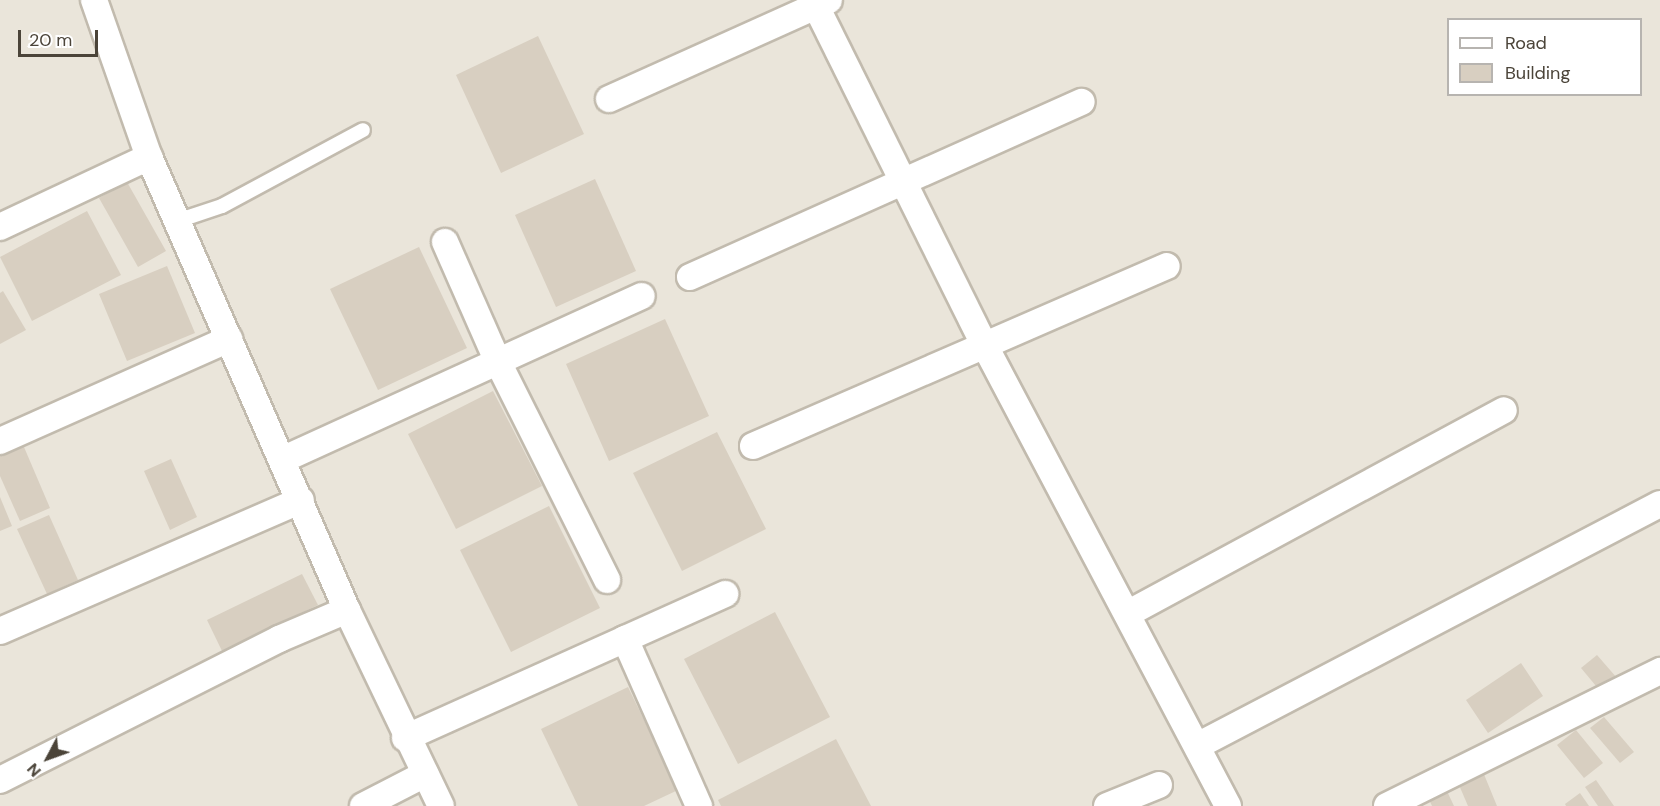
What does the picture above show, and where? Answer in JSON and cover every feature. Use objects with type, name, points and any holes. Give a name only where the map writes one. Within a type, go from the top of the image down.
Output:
[{"type":"street","points":[[94,0],[149,157],[284,459],[347,610],[405,738],[441,806]]},
{"type":"street","points":[[609,99],[819,2],[900,179],[985,346],[1199,745],[1228,806]]},
{"type":"street","points":[[690,277],[900,179],[1082,102]]},
{"type":"street","points":[[0,227],[149,157]]},
{"type":"street","points":[[445,242],[497,360],[607,580]]},
{"type":"street","points":[[753,446],[1167,266]]},
{"type":"street","points":[[284,459],[497,360],[642,296]]},
{"type":"street","points":[[0,441],[229,339]]},
{"type":"street","points":[[1129,613],[1504,410]]},
{"type":"street","points":[[0,631],[301,500]]},
{"type":"street","points":[[1199,745],[1660,504]]},
{"type":"street","points":[[405,738],[725,594]]},
{"type":"street","points":[[0,780],[279,639],[347,610]]},
{"type":"street","points":[[625,639],[699,806]]},
{"type":"street","points":[[1387,806],[1660,671]]},
{"type":"street","points":[[363,806],[425,774]]},
{"type":"street","points":[[1107,806],[1159,785]]},
{"type":"lane","points":[[177,221],[222,206],[363,130]]},
{"type":"shaded area","points":[[0,0],[1660,0],[1660,806],[0,806]]},
{"type":"building","points":[[538,36],[584,134],[501,173],[456,75]]},
{"type":"building","points":[[595,179],[636,271],[556,307],[515,215]]},
{"type":"building","points":[[127,182],[166,251],[138,267],[99,198]]},
{"type":"building","points":[[87,211],[121,275],[32,321],[0,257]]},
{"type":"building","points":[[419,247],[467,348],[378,390],[330,289]]},
{"type":"building","points":[[167,266],[195,333],[127,361],[99,294]]},
{"type":"building","points":[[3,291],[26,330],[0,344],[0,293]]},
{"type":"building","points":[[665,319],[709,416],[609,461],[566,364]]},
{"type":"building","points":[[493,391],[542,486],[456,529],[408,434]]},
{"type":"building","points":[[717,432],[766,529],[682,571],[633,473]]},
{"type":"building","points":[[21,440],[50,508],[20,521],[0,476],[0,450]]},
{"type":"building","points":[[171,459],[197,517],[170,530],[144,471]]},
{"type":"building","points":[[0,497],[12,526],[0,531]]},
{"type":"building","points":[[549,506],[600,608],[511,652],[460,550]]},
{"type":"building","points":[[49,515],[78,580],[47,594],[17,529]]},
{"type":"building","points":[[302,574],[318,605],[222,651],[207,620]]},
{"type":"building","points":[[775,612],[830,717],[738,764],[684,659]]},
{"type":"building","points":[[1597,655],[1617,678],[1601,692],[1581,668]]},
{"type":"building","points":[[1521,663],[1543,696],[1488,733],[1466,700]]},
{"type":"building","points":[[628,687],[678,790],[644,806],[578,806],[541,729]]},
{"type":"building","points":[[1604,717],[1634,752],[1620,763],[1590,728]]},
{"type":"building","points":[[1576,730],[1603,763],[1584,778],[1557,745]]},
{"type":"building","points":[[836,739],[871,806],[721,806],[718,800]]},
{"type":"building","points":[[1481,767],[1497,806],[1468,806],[1456,778]]},
{"type":"building","points":[[1596,780],[1614,806],[1598,806],[1585,787]]},
{"type":"building","points":[[1445,787],[1454,806],[1432,806],[1427,795]]},
{"type":"building","points":[[1580,793],[1589,806],[1566,806],[1565,804]]}]
